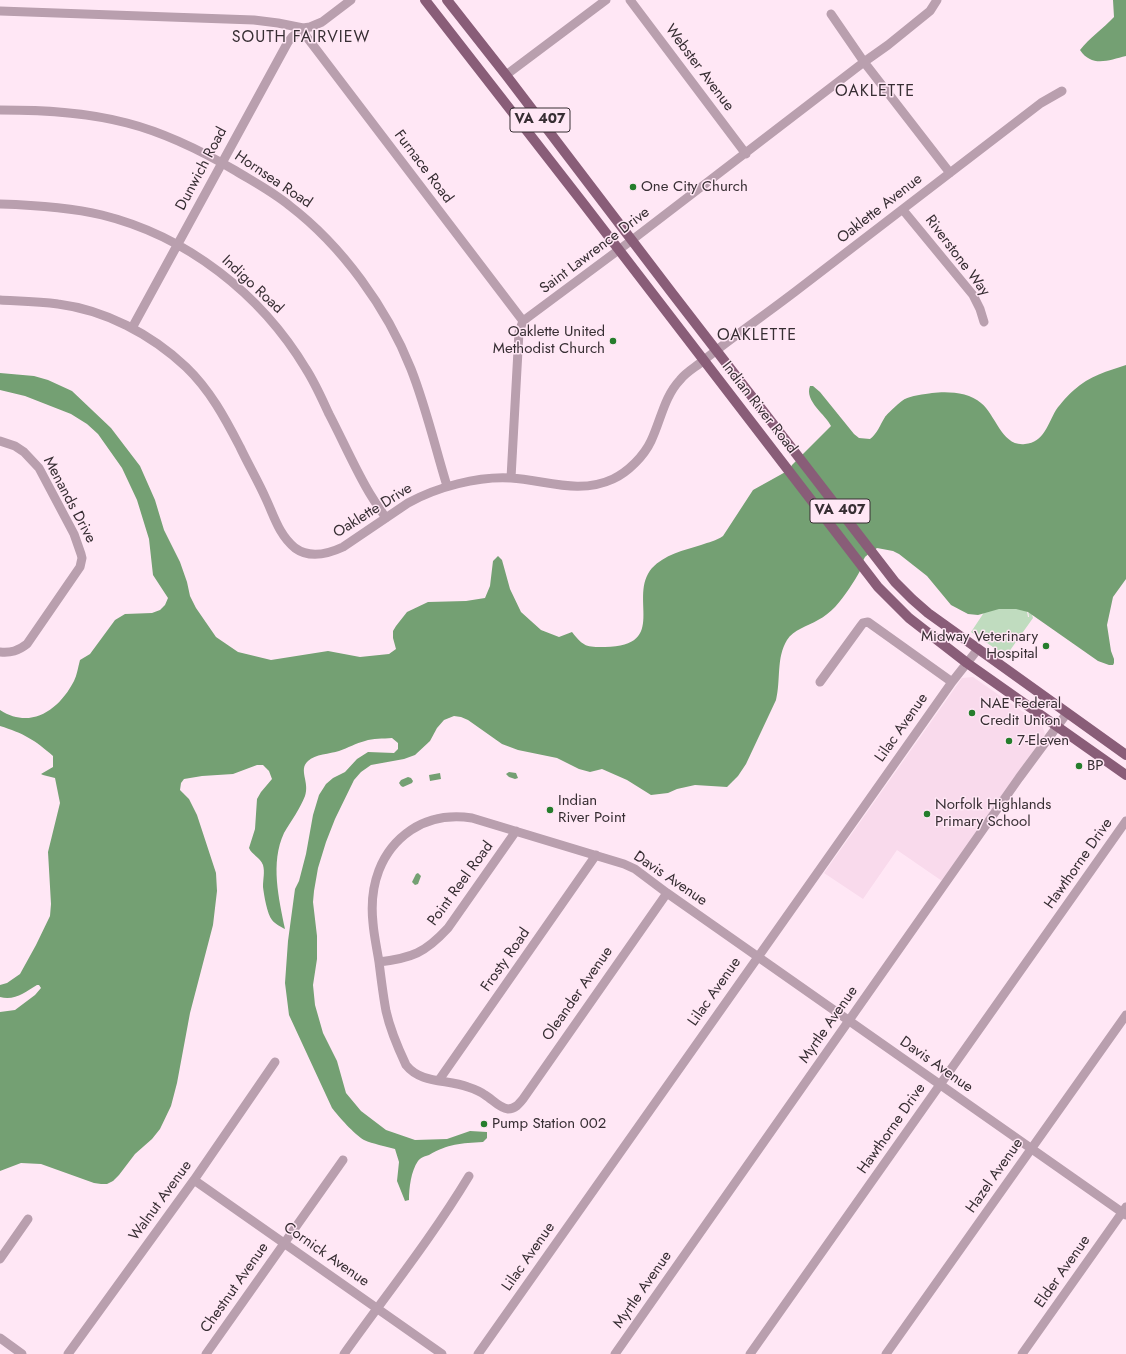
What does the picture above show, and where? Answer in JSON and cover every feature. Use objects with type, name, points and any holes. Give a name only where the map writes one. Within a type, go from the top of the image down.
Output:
[{"type":"main road","name":"Indian River Road","points":[[425,0],[878,587],[909,618],[967,663],[1126,775]]},
{"type":"main road","name":"Indian River Road","points":[[447,0],[901,588],[928,613],[1126,755]]},
{"type":"street","points":[[0,11],[254,20],[303,28],[322,22],[351,0]]},
{"type":"street","points":[[506,75],[606,0]]},
{"type":"street","name":"Webster Avenue","points":[[630,0],[746,154]]},
{"type":"street","name":"Saint Lawrence Drive","points":[[523,321],[746,154],[888,45],[930,11],[938,0]]},
{"type":"street","points":[[831,14],[864,62],[950,173]]},
{"type":"street","name":"Dunwich Road","points":[[132,328],[288,42],[292,36],[303,28]]},
{"type":"street","name":"Furnace Road","points":[[303,28],[306,36],[523,321]]},
{"type":"street","name":"Oaklette Avenue","points":[[716,350],[903,210],[1041,103],[1062,91]]},
{"type":"street","name":"Hornsea Road","points":[[0,110],[66,112],[127,123],[170,138],[222,162],[268,190],[295,210],[320,232],[338,252],[362,281],[383,313],[411,368],[447,486]]},
{"type":"street","name":"Indigo Road","points":[[0,204],[56,207],[101,215],[140,227],[177,245],[209,264],[236,285],[258,306],[284,336],[311,377],[366,487],[386,518]]},
{"type":"street","name":"Riverstone Way","points":[[903,210],[973,295],[980,309],[984,322]]},
{"type":"street","name":"Oaklette Drive","points":[[0,300],[58,304],[81,308],[108,317],[132,328],[154,341],[187,368],[204,387],[220,409],[232,431],[266,497],[282,533],[296,549],[312,555],[320,555],[344,547],[418,498],[447,486],[495,478],[511,478],[579,487],[605,482],[622,474],[641,456],[650,443],[670,392],[680,379],[716,350]]},
{"type":"street","points":[[511,478],[519,332],[523,321]]},
{"type":"street","name":"Menands Drive","points":[[0,441],[15,446],[24,452],[39,468],[74,534],[82,554],[80,567],[34,635],[20,650],[0,652]]},
{"type":"street","points":[[820,682],[860,627],[864,623],[868,622],[952,682]]},
{"type":"street","name":"Lilac Avenue","points":[[478,1354],[757,956],[952,682],[978,649]]},
{"type":"street","name":"Myrtle Avenue","points":[[615,1354],[1019,778],[1068,713]]},
{"type":"street","name":"Davis Avenue","points":[[510,1109],[503,1107],[483,1093],[467,1086],[439,1080],[430,1080],[417,1075],[410,1070],[406,1065],[398,1047],[386,1010],[373,922],[375,886],[379,870],[384,858],[402,837],[418,826],[435,819],[454,817],[472,818],[596,855],[635,869],[940,1085],[1125,1212]]},
{"type":"street","name":"Hawthorne Drive","points":[[750,1354],[1126,822]]},
{"type":"street","name":"Point Reel Road","points":[[379,962],[409,957],[421,952],[438,939],[448,928],[516,831]]},
{"type":"street","name":"Frosty Road","points":[[439,1080],[596,855]]},
{"type":"street","name":"Oleander Avenue","points":[[510,1109],[518,1105],[523,1099],[667,893]]},
{"type":"street","name":"Hazel Avenue","points":[[886,1354],[1126,1015]]},
{"type":"street","name":"Walnut Avenue","points":[[68,1354],[194,1180],[275,1062]]},
{"type":"street","name":"Chestnut Avenue","points":[[206,1354],[343,1160]]},
{"type":"street","points":[[344,1354],[442,1219],[468,1176]]},
{"type":"street","name":"Cornick Avenue","points":[[194,1180],[442,1354]]},
{"type":"street","name":"Elder Avenue","points":[[1022,1354],[1125,1212]]},
{"type":"street","points":[[0,1259],[28,1219]]},
{"type":"street","points":[[0,1338],[22,1354]]},
{"type":"shaded area","points":[[1113,0],[1126,0],[1126,56],[1107,61],[1095,61],[1085,56],[1080,50],[1114,17]]},
{"type":"shaded area","points":[[1126,365],[1126,579],[1113,597],[1107,625],[1111,651],[1114,659],[1113,665],[1098,661],[1028,612],[1016,609],[999,609],[978,615],[968,614],[951,605],[927,576],[899,554],[893,551],[877,548],[865,557],[861,569],[846,594],[835,607],[829,613],[797,631],[787,640],[781,654],[776,700],[746,764],[738,776],[727,787],[695,785],[677,789],[668,793],[651,795],[627,780],[602,769],[590,772],[579,769],[557,758],[518,750],[502,744],[468,720],[454,716],[444,720],[437,728],[430,741],[415,755],[404,759],[371,765],[361,772],[354,780],[335,819],[326,842],[318,868],[314,891],[313,902],[317,936],[317,959],[313,985],[315,1005],[323,1033],[337,1061],[346,1093],[361,1111],[386,1130],[415,1140],[447,1139],[470,1131],[487,1132],[487,1138],[483,1142],[449,1146],[420,1159],[412,1175],[409,1200],[405,1201],[397,1181],[399,1162],[395,1149],[364,1140],[351,1130],[332,1108],[289,1015],[285,983],[288,941],[295,889],[299,881],[306,854],[313,815],[319,795],[326,784],[333,778],[345,772],[357,759],[368,752],[394,753],[398,749],[398,743],[392,738],[371,739],[339,751],[315,757],[308,761],[305,765],[305,796],[284,833],[277,856],[278,893],[285,929],[275,923],[270,917],[263,890],[263,865],[249,848],[255,829],[257,799],[272,779],[269,771],[263,765],[257,765],[233,774],[184,779],[181,783],[180,790],[189,799],[197,815],[216,873],[217,891],[213,925],[190,1013],[177,1083],[171,1106],[160,1129],[152,1139],[135,1154],[113,1181],[107,1184],[94,1183],[41,1164],[21,1163],[0,1171],[0,1012],[15,1010],[35,995],[41,988],[37,985],[20,995],[5,998],[0,997],[0,985],[7,983],[20,974],[50,916],[51,904],[48,852],[60,803],[55,778],[41,774],[53,767],[53,756],[28,738],[15,731],[0,726],[0,710],[11,716],[23,718],[43,714],[52,708],[60,701],[74,681],[80,660],[90,654],[115,620],[125,614],[152,613],[160,610],[165,605],[168,598],[153,575],[149,539],[137,500],[122,468],[98,434],[87,424],[71,414],[25,396],[0,390],[0,373],[34,376],[48,380],[72,391],[111,428],[140,466],[155,500],[164,530],[180,562],[190,596],[196,608],[216,637],[238,652],[271,660],[328,651],[360,657],[389,654],[396,649],[393,631],[407,612],[428,602],[466,601],[485,598],[490,586],[493,561],[498,556],[502,560],[510,589],[521,612],[541,630],[559,637],[572,632],[580,641],[586,645],[594,647],[625,645],[636,638],[642,629],[644,618],[643,592],[645,580],[652,568],[668,556],[723,536],[753,490],[789,470],[792,465],[831,426],[816,408],[810,397],[810,386],[813,386],[820,392],[854,434],[859,438],[870,439],[877,432],[886,415],[905,399],[929,393],[951,392],[964,394],[976,399],[986,408],[1005,436],[1017,444],[1025,444],[1037,440],[1045,432],[1058,407],[1069,394],[1080,385],[1099,374]]},
{"type":"shaded area","points":[[1025,589],[1033,618],[1006,656],[971,632],[999,590],[1025,599],[1029,617]]},
{"type":"shaded area","name":"Norfolk Highlands Primary School","points":[[973,677],[1042,725],[1045,734],[942,881],[897,850],[863,899],[824,873],[962,678]]},
{"type":"shaded area","points":[[509,772],[516,773],[518,778],[515,779],[509,777],[506,774]]},
{"type":"shaded area","points":[[440,773],[441,779],[430,781],[429,775]]},
{"type":"shaded area","points":[[408,777],[413,781],[412,783],[403,787],[401,786],[399,783],[401,780]]},
{"type":"shaded area","points":[[418,873],[421,876],[418,884],[415,885],[412,882]]},
{"type":"place","name":"One City Church","points":[[633,187]]},
{"type":"place","name":"Oaklette United Methodist Church","points":[[613,341]]},
{"type":"place","name":"Midway Veterinary Hospital","points":[[1046,646]]},
{"type":"place","name":"NAE Federal Credit Union","points":[[972,713]]},
{"type":"place","name":"7-Eleven","points":[[1009,741]]},
{"type":"place","name":"BP","points":[[1079,766]]},
{"type":"place","name":"Indian River Point","points":[[550,810]]},
{"type":"place","name":"Norfolk Highlands Primary School","points":[[927,814]]},
{"type":"place","name":"Pump Station 002","points":[[484,1124]]},
{"type":"district","name":"SOUTH FAIRVIEW","points":[[301,38]]},
{"type":"district","name":"OAKLETTE","points":[[875,92]]},
{"type":"district","name":"OAKLETTE","points":[[757,336]]}]
